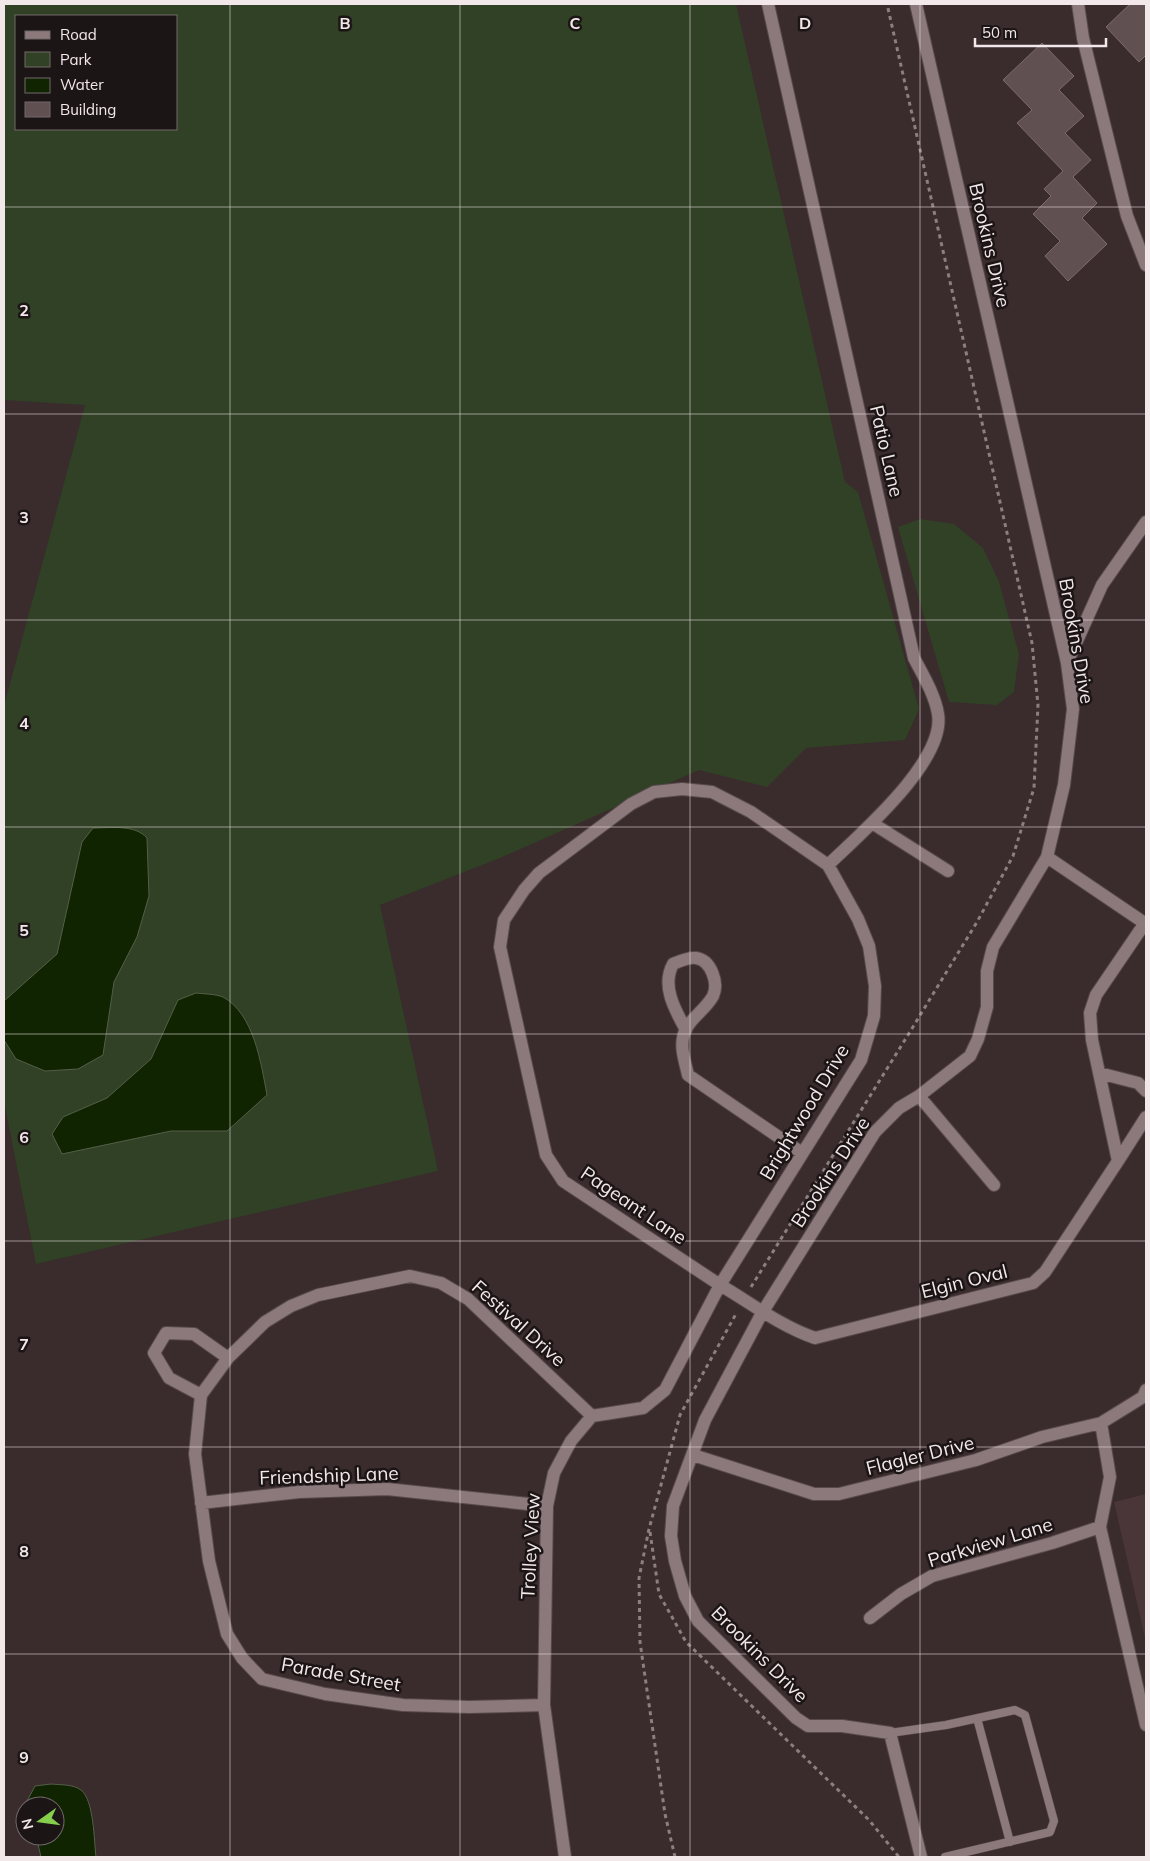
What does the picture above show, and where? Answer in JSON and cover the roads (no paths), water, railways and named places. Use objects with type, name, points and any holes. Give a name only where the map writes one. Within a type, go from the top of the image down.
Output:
[{"type":"street","name":"Patio Lane","points":[[768,4],[914,658],[939,716],[934,745],[921,769],[872,823],[828,865]]},
{"type":"street","name":"Brookins Drive","points":[[890,1733],[842,1726],[808,1726],[796,1718],[698,1621],[678,1577],[670,1536],[674,1506],[705,1420],[762,1312],[875,1132],[898,1108],[919,1096],[970,1056],[978,1039],[987,1007],[987,971],[993,946],[1047,857],[1064,785],[1073,709],[1066,663],[916,4]]},
{"type":"street","points":[[1078,4],[1083,38],[1127,216],[1145,257]]},
{"type":"street","points":[[1066,663],[1102,585],[1146,522]]},
{"type":"street","name":"Brightwood Drive","points":[[500,947],[504,920],[524,890],[539,873],[631,804],[654,792],[682,789],[712,792],[751,812],[828,865],[858,919],[869,946],[875,986],[874,1016],[861,1060],[720,1285]]},
{"type":"street","points":[[872,823],[948,871]]},
{"type":"street","points":[[1047,857],[1146,924],[1096,995],[1090,1013],[1092,1040],[1118,1160]]},
{"type":"street","name":"Pageant Lane","points":[[500,947],[546,1155],[563,1181],[762,1312]]},
{"type":"street","points":[[686,1030],[674,1008],[667,981],[673,964],[686,959],[697,958],[707,964],[714,979],[714,994],[686,1030],[682,1050],[688,1075],[802,1152]]},
{"type":"street","points":[[1100,1074],[1138,1083],[1146,1091]]},
{"type":"street","points":[[919,1096],[994,1185]]},
{"type":"street","name":"Elgin Oval","points":[[762,1312],[796,1332],[815,1338],[1033,1283],[1045,1272],[1146,1117]]},
{"type":"street","name":"Festival Drive","points":[[201,1503],[195,1454],[202,1396],[228,1358],[266,1322],[291,1306],[318,1295],[410,1276],[441,1283],[468,1299],[592,1416]]},
{"type":"street","points":[[592,1416],[643,1408],[666,1390],[720,1285]]},
{"type":"street","points":[[202,1396],[169,1378],[154,1353],[166,1333],[194,1334],[228,1358]]},
{"type":"street","name":"Flagler Drive","points":[[692,1455],[814,1494],[839,1494],[976,1460],[1042,1437],[1101,1423],[1145,1397]]},
{"type":"street","name":"Trolley View","points":[[564,1857],[544,1705],[547,1506],[554,1473],[571,1441],[592,1416]]},
{"type":"street","points":[[1101,1423],[1110,1477],[1100,1527],[1146,1724]]},
{"type":"street","name":"Friendship Lane","points":[[201,1503],[299,1492],[387,1489],[547,1506]]},
{"type":"street","name":"Parade Street","points":[[201,1503],[209,1561],[227,1634],[242,1658],[262,1679],[325,1694],[403,1705],[469,1707],[544,1705]]},
{"type":"street","name":"Parkview Lane","points":[[870,1618],[901,1594],[932,1576],[1052,1543],[1100,1527]]},
{"type":"street","points":[[890,1733],[921,1857]]},
{"type":"lane","points":[[890,1733],[1015,1710],[1025,1715],[1054,1821],[1050,1832],[945,1857]]},
{"type":"lane","points":[[977,1718],[1010,1842]]},
{"type":"water","points":[[114,827],[129,829],[147,838],[149,896],[137,937],[114,982],[103,1055],[78,1069],[45,1071],[16,1059],[4,1040],[4,1001],[57,954],[82,842],[93,828]]},
{"type":"water","points":[[196,993],[223,997],[234,1005],[242,1015],[249,1027],[259,1054],[267,1095],[227,1131],[171,1131],[62,1154],[52,1134],[63,1117],[107,1098],[151,1059],[178,1000]]},
{"type":"water","points":[[66,1785],[81,1790],[89,1802],[96,1857],[41,1857],[38,1846],[65,1846],[65,1796],[30,1796],[35,1786]]}]
